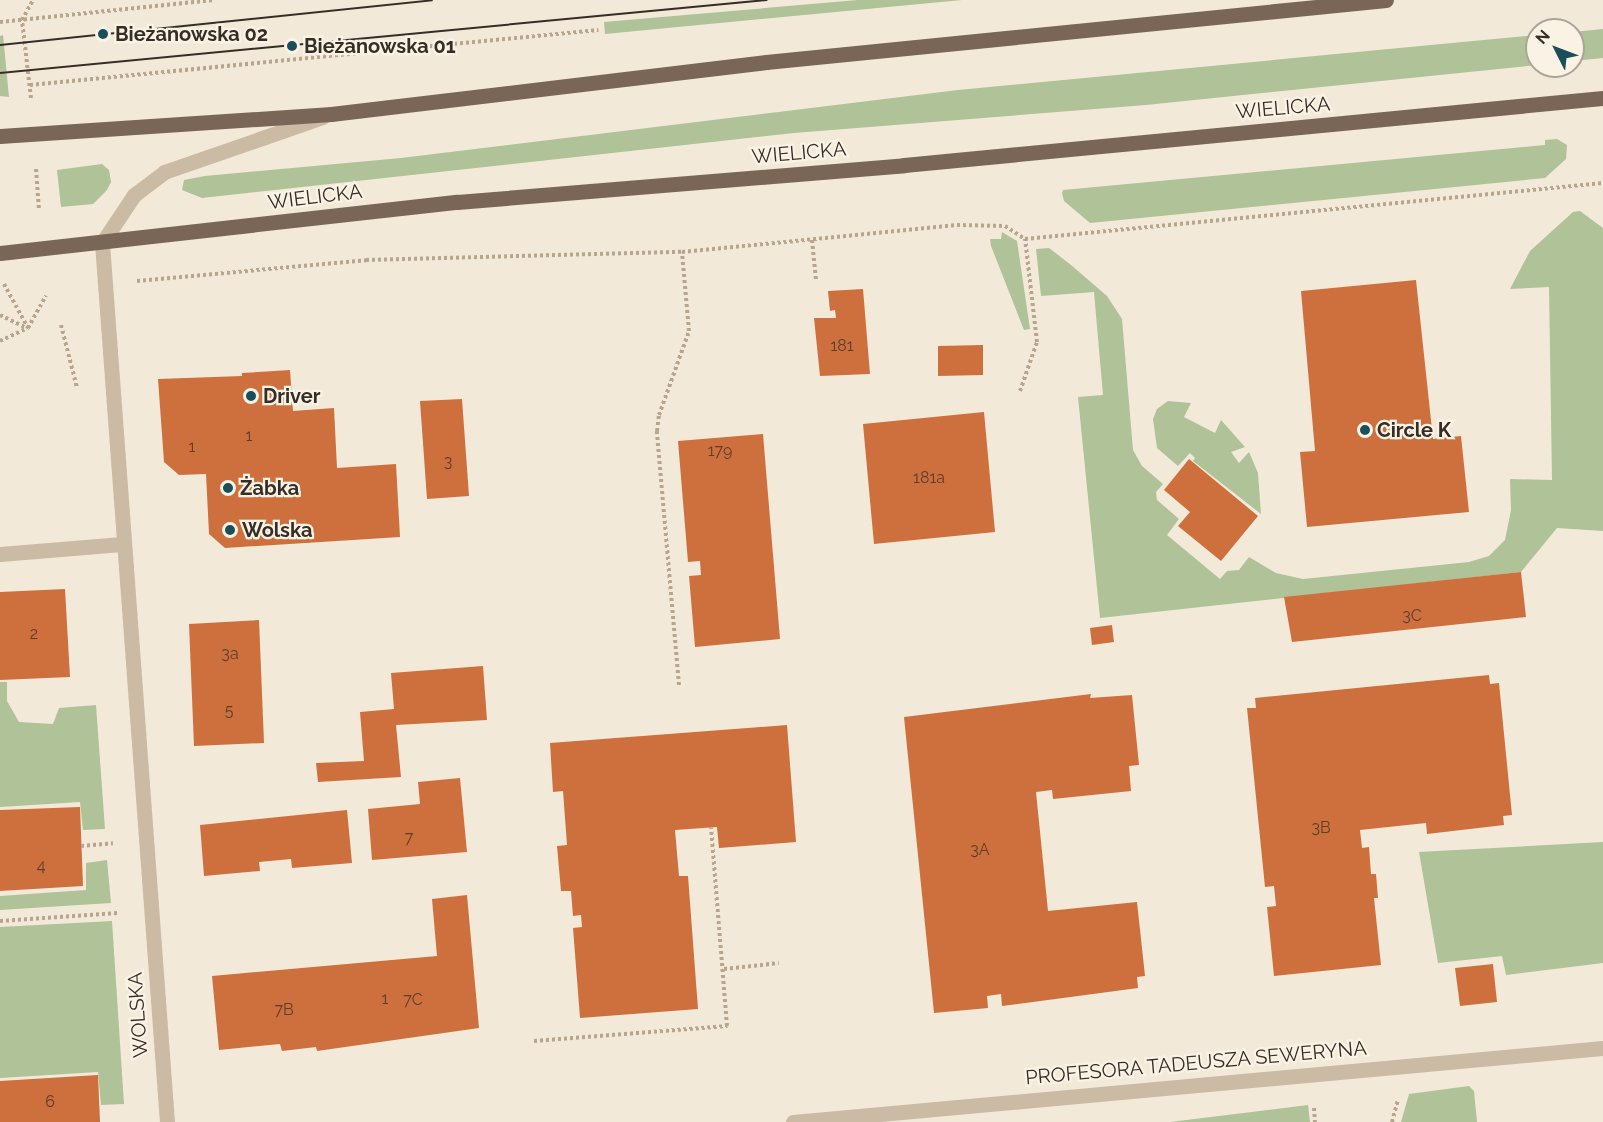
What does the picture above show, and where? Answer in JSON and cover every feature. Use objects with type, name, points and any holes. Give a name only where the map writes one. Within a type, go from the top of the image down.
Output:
[{"type":"main road","points":[[0,136],[331,114],[766,63],[1386,0]]},
{"type":"main road","name":"WIELICKA","points":[[0,253],[457,202],[904,165],[1603,98]]},
{"type":"street","points":[[102,243],[134,195],[164,172],[331,114]]},
{"type":"street","name":"WOLSKA","points":[[102,243],[122,544],[167,1122]]},
{"type":"street","points":[[0,554],[122,544]]},
{"type":"street","name":"PROFESORA TADEUSZA SEWERYNA","points":[[793,1122],[1603,1048]]},
{"type":"path","points":[[31,98],[22,20],[33,0]]},
{"type":"path","points":[[0,22],[170,2],[214,0]]},
{"type":"path","points":[[30,85],[598,30]]},
{"type":"path","points":[[36,169],[39,210]]},
{"type":"path","points":[[134,283],[366,260],[682,252],[975,224],[1005,226],[1025,239],[1603,183]]},
{"type":"path","points":[[1020,391],[1037,342],[1025,239]]},
{"type":"path","points":[[812,240],[816,280]]},
{"type":"path","points":[[679,685],[657,431],[659,415],[689,331],[682,252]]},
{"type":"path","points":[[5,289],[28,328]]},
{"type":"path","points":[[0,341],[28,328],[46,296]]},
{"type":"path","points":[[0,315],[28,328]]},
{"type":"path","points":[[534,1041],[727,1026],[711,828]]},
{"type":"path","points":[[81,846],[114,843]]},
{"type":"path","points":[[0,921],[119,913]]},
{"type":"path","points":[[724,969],[779,963]]},
{"type":"green space","points":[[858,0],[962,0],[605,34],[604,22]]},
{"type":"green space","points":[[1603,29],[1603,58],[1585,60],[1585,31]]},
{"type":"green space","points":[[3,35],[9,97],[0,96],[0,36]]},
{"type":"green space","points":[[1525,36],[1525,66],[1146,105],[794,133],[202,198],[182,190],[184,180],[205,176],[401,158],[958,90]]},
{"type":"green space","points":[[1557,139],[1567,145],[1566,159],[1545,178],[1090,223],[1064,201],[1062,193],[1063,190],[1545,145],[1545,140]]},
{"type":"green space","points":[[102,164],[109,170],[111,182],[107,190],[93,204],[61,207],[57,170]]},
{"type":"green space","points":[[1580,211],[1603,228],[1603,531],[1557,528],[1521,572],[1100,618],[1078,397],[1103,395],[1094,292],[1041,296],[1036,249],[1049,248],[1071,265],[1107,296],[1122,319],[1133,450],[1142,466],[1163,484],[1156,492],[1157,500],[1179,519],[1167,535],[1220,579],[1227,571],[1239,570],[1249,557],[1276,573],[1303,579],[1469,562],[1489,556],[1505,540],[1511,510],[1510,479],[1552,480],[1549,287],[1510,289],[1530,251],[1573,212]]},
{"type":"green space","points":[[1002,232],[1017,241],[1030,329],[1024,330],[991,246],[990,239],[1001,239]]},
{"type":"green space","points":[[1168,401],[1191,403],[1184,417],[1215,433],[1221,420],[1245,447],[1231,452],[1239,463],[1249,452],[1258,473],[1261,514],[1193,461],[1195,458],[1190,453],[1178,466],[1157,448],[1153,419],[1157,409]]},
{"type":"green space","points":[[0,682],[7,682],[7,701],[19,722],[53,724],[59,708],[96,705],[105,829],[83,830],[80,802],[0,807]]},
{"type":"green space","points":[[1603,842],[1603,963],[1506,975],[1502,956],[1438,963],[1419,852]]},
{"type":"green space","points":[[107,860],[111,903],[0,910],[0,896],[86,890],[86,863]]},
{"type":"green space","points":[[112,921],[124,1104],[101,1105],[98,1072],[0,1078],[0,927]]},
{"type":"green space","points":[[1469,1086],[1474,1091],[1477,1122],[1401,1122],[1409,1094]]},
{"type":"green space","points":[[1308,1105],[1310,1122],[1170,1122]]},
{"type":"building","points":[[1416,280],[1433,439],[1461,436],[1469,512],[1307,527],[1300,452],[1315,451],[1301,291]]},
{"type":"building","points":[[863,289],[870,374],[820,376],[814,318],[836,318],[835,310],[830,311],[828,291]]},
{"type":"building","points":[[983,345],[983,375],[938,376],[938,346]]},
{"type":"building","points":[[290,370],[293,411],[334,408],[337,468],[396,464],[400,537],[225,548],[209,534],[206,474],[179,475],[164,462],[158,379],[242,376],[242,373]]},
{"type":"building","points":[[462,399],[469,496],[427,499],[420,401]]},
{"type":"building","points":[[984,412],[995,532],[874,544],[863,424]]},
{"type":"building","points":[[763,434],[780,639],[695,647],[689,576],[701,575],[700,561],[688,562],[678,441]]},
{"type":"building","points":[[1189,459],[1258,516],[1221,561],[1178,526],[1190,512],[1164,490]]},
{"type":"building","points":[[1521,572],[1526,617],[1292,642],[1284,597]]},
{"type":"building","points":[[65,589],[70,677],[0,680],[0,592]]},
{"type":"building","points":[[259,620],[264,743],[194,746],[189,624]]},
{"type":"building","points":[[1112,625],[1114,642],[1092,645],[1090,628]]},
{"type":"building","points":[[483,666],[487,720],[396,725],[401,777],[318,782],[316,763],[364,761],[360,712],[394,709],[391,673]]},
{"type":"building","points":[[1489,675],[1490,684],[1499,683],[1512,815],[1503,816],[1504,825],[1427,834],[1426,823],[1360,830],[1362,848],[1369,847],[1371,874],[1376,874],[1378,898],[1374,898],[1381,965],[1274,976],[1267,907],[1276,906],[1274,886],[1265,887],[1247,708],[1256,708],[1255,698]]},
{"type":"building","points":[[1091,694],[1090,698],[1132,695],[1139,765],[1129,766],[1131,791],[1053,799],[1052,790],[1036,792],[1048,911],[1137,902],[1145,976],[1137,977],[1138,988],[1002,1006],[1001,994],[987,996],[988,1008],[934,1013],[904,717]]},
{"type":"building","points":[[787,725],[796,842],[719,848],[717,827],[675,830],[679,876],[688,876],[698,1009],[580,1018],[573,928],[582,927],[581,915],[573,916],[571,891],[561,891],[557,846],[567,845],[563,791],[553,792],[550,743]]},
{"type":"building","points":[[460,778],[467,852],[372,860],[368,809],[420,804],[418,782]]},
{"type":"building","points":[[80,807],[83,886],[0,891],[0,810]]},
{"type":"building","points":[[347,810],[352,863],[292,868],[291,859],[259,862],[260,871],[204,876],[200,825]]},
{"type":"building","points":[[467,895],[479,1028],[317,1051],[316,1047],[282,1051],[280,1044],[219,1050],[212,976],[437,956],[432,899]]},
{"type":"building","points":[[1493,964],[1497,1002],[1460,1006],[1455,968]]},
{"type":"building","points":[[98,1075],[100,1122],[0,1122],[0,1081]]},
{"type":"tram line","points":[[0,45],[432,0]]},
{"type":"tram line","points":[[0,73],[767,0]]},
{"type":"place","name":"Bieżanowska 02","points":[[103,34]]},
{"type":"place","name":"Bieżanowska 01","points":[[292,46]]},
{"type":"place","name":"Driver","points":[[251,396]]},
{"type":"place","name":"Circle K","points":[[1365,430]]},
{"type":"place","name":"Żabka","points":[[228,488]]},
{"type":"place","name":"Wolska","points":[[230,530]]}]
